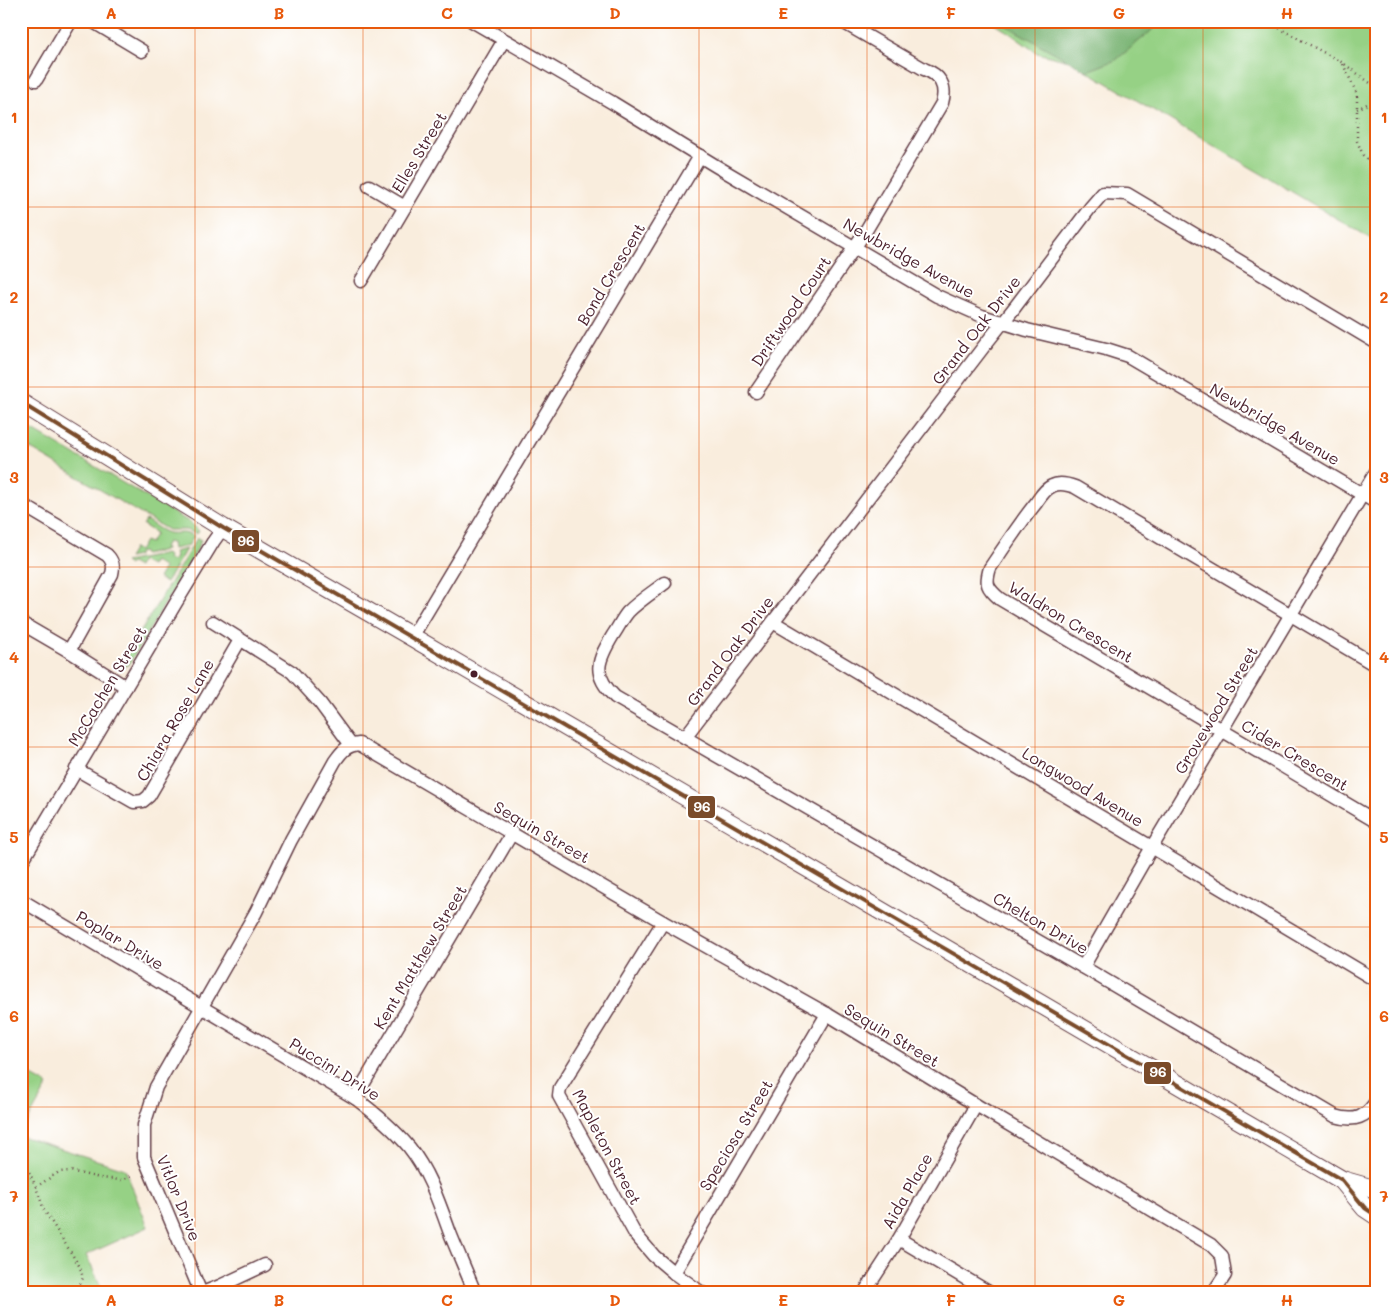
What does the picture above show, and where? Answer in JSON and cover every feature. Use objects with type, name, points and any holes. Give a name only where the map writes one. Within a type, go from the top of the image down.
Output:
[{"type":"main road","points":[[21,403],[223,528],[1342,1180],[1377,1190]]},
{"type":"main road","points":[[1342,1180],[1365,1208],[1377,1216]]},
{"type":"street","points":[[36,80],[71,21]]},
{"type":"street","points":[[92,21],[142,51]]},
{"type":"street","points":[[472,21],[700,156]]},
{"type":"street","name":"Driftwood Court","points":[[756,392],[865,232],[942,102],[944,94],[943,86],[932,72],[841,21]]},
{"type":"street","name":"Elles Street","points":[[361,281],[504,40]]},
{"type":"street","name":"Newbridge Avenue","points":[[700,156],[937,296],[982,316],[1059,339],[1111,350],[1128,356],[1377,503]]},
{"type":"street","name":"Bond Crescent","points":[[412,637],[700,156]]},
{"type":"street","points":[[369,186],[405,207]]},
{"type":"street","name":"Grand Oak Drive","points":[[685,737],[1090,208],[1103,194],[1126,194],[1377,343]]},
{"type":"street","name":"Grovewood Street","points":[[1083,967],[1377,470]]},
{"type":"street","name":"Waldron Crescent","points":[[1223,731],[1000,599],[987,585],[990,568],[1027,514],[1047,489],[1053,485],[1067,484],[1290,615]]},
{"type":"street","points":[[21,504],[107,555],[113,563],[112,574],[69,651]]},
{"type":"street","name":"McCachen Street","points":[[21,863],[204,556],[223,528]]},
{"type":"street","name":"Chelton Drive","points":[[665,583],[628,613],[601,654],[599,665],[602,682],[615,697],[1083,967],[1335,1116],[1346,1119],[1359,1117],[1372,1109],[1377,1100]]},
{"type":"street","points":[[1290,615],[1377,666]]},
{"type":"street","points":[[202,1007],[256,912],[291,840],[335,761],[340,753],[351,745],[320,703],[292,672],[212,622]]},
{"type":"street","name":"Longwood Avenue","points":[[773,622],[1377,981]]},
{"type":"street","points":[[21,624],[69,651],[126,687]]},
{"type":"street","name":"Chiara Rose Lane","points":[[76,770],[134,802],[143,801],[149,796],[240,640]]},
{"type":"street","name":"Cider Crescent","points":[[1223,731],[1377,822]]},
{"type":"street","name":"Sequin Street","points":[[351,745],[359,744],[663,922],[827,1014],[1211,1245],[1222,1256],[1225,1275],[1213,1293]]},
{"type":"street","name":"Kent Matthew Street","points":[[355,1098],[512,833]]},
{"type":"street","name":"Poplar Drive","points":[[21,900],[202,1007]]},
{"type":"street","name":"Mapleton Street","points":[[663,922],[560,1088],[559,1096],[635,1234],[654,1256],[702,1293]]},
{"type":"street","name":"Puccini Drive","points":[[202,1007],[355,1098],[389,1125],[409,1148],[425,1172],[438,1199],[475,1293]]},
{"type":"street","name":"Vitlor Drive","points":[[201,1293],[152,1178],[144,1157],[143,1142],[144,1125],[156,1087],[202,1007]]},
{"type":"street","name":"Speciosa Street","points":[[674,1272],[827,1014]]},
{"type":"street","name":"Aida Place","points":[[864,1293],[898,1239],[976,1105]]},
{"type":"street","points":[[898,1239],[990,1293]]},
{"type":"street","points":[[201,1293],[265,1265]]},
{"type":"path","points":[[1266,21],[1343,63],[1377,88]]},
{"type":"path","points":[[1343,63],[1357,94],[1357,141],[1363,154],[1377,167]]},
{"type":"path","points":[[1358,109],[1377,99]]},
{"type":"path","points":[[21,1154],[44,1210],[80,1267],[83,1278],[75,1293]]},
{"type":"path","points":[[36,1187],[59,1172],[70,1171],[100,1178],[122,1180],[131,1176]]},
{"type":"green space","points":[[990,21],[1377,21],[1377,242],[1087,71],[1069,61],[1037,53]]},
{"type":"green space","points":[[998,21],[1161,21],[1116,60],[1087,71]]},
{"type":"green space","points":[[21,423],[191,523],[199,531],[197,534],[186,530],[168,530],[21,443]]},
{"type":"green space","points":[[146,520],[169,533],[185,533],[194,536],[188,546],[173,549],[172,543],[167,542],[164,547],[166,550],[144,555],[143,552],[138,553],[138,556],[128,558],[134,548],[139,551],[145,541],[150,543],[156,533],[143,525]]},
{"type":"green space","points":[[197,538],[201,540],[198,548],[129,664],[121,669],[120,666]]},
{"type":"green space","points":[[186,549],[166,583],[158,578],[164,568],[154,561],[151,566],[141,561],[138,567],[125,562],[166,554],[168,556],[167,559],[173,561],[176,558],[174,552]]},
{"type":"green space","points":[[21,1070],[48,1085],[21,1133]]},
{"type":"green space","points":[[21,1136],[125,1169],[148,1227],[86,1255],[104,1293],[21,1293]]},
{"type":"waterway","points":[[21,1290],[25,1293]]},
{"type":"transit line","name":"96","points":[[21,403],[223,528],[1342,1180],[1365,1208],[1377,1216]]}]
